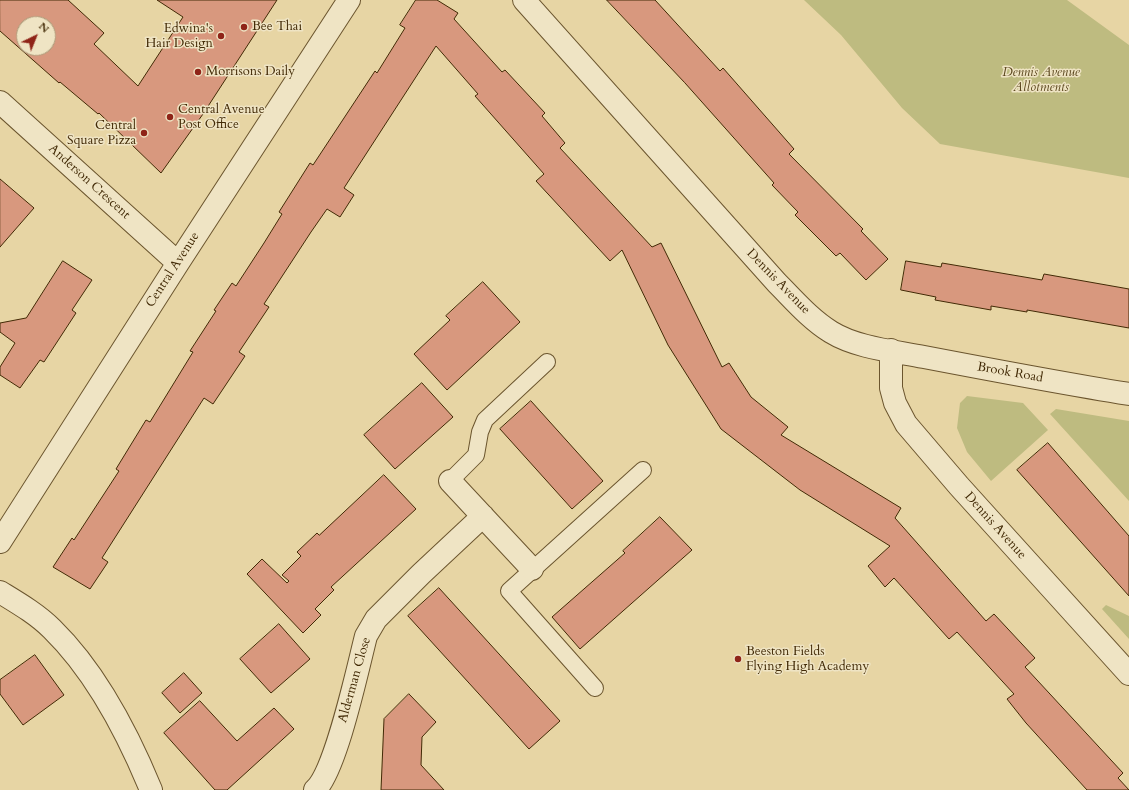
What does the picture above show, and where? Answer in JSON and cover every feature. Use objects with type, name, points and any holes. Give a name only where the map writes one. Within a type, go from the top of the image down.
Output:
[{"type":"street","name":"Central Avenue","points":[[0,542],[178,263],[349,0]]},
{"type":"street","name":"Dennis Avenue","points":[[524,0],[803,310],[831,332],[847,339],[891,350],[891,388],[895,403],[906,424],[953,480],[1129,674]]},
{"type":"street","name":"Anderson Crescent","points":[[0,102],[178,263]]},
{"type":"street","name":"Brook Road","points":[[891,350],[1002,372],[1129,394]]},
{"type":"street","points":[[450,481],[532,570]]},
{"type":"street","name":"Alderman Close","points":[[317,789],[334,752],[366,636],[376,619],[421,574],[483,516]]},
{"type":"street","points":[[0,592],[52,629],[76,658],[115,713],[151,790]]},
{"type":"lane","points":[[450,481],[476,455],[480,432],[485,420],[547,362]]},
{"type":"lane","points":[[595,688],[509,592],[643,470]]},
{"type":"green space","name":"Dennis Avenue Allotments","points":[[804,0],[1067,0],[1129,45],[1129,178],[940,144],[902,108],[841,35]]},
{"type":"green space","points":[[967,396],[1023,403],[1048,430],[991,481],[967,452],[957,428],[960,403]]},
{"type":"green space","points":[[1056,409],[1129,421],[1129,501],[1050,414]]},
{"type":"green space","points":[[1106,605],[1129,616],[1129,639],[1102,609]]},
{"type":"building","points":[[0,0],[68,0],[104,33],[94,44],[138,86],[183,17],[157,0],[277,0],[203,114],[161,173],[99,113],[98,114],[60,82],[59,83],[28,56],[56,56],[56,16],[16,16],[16,45],[0,31]]},
{"type":"building","points":[[416,0],[437,0],[458,13],[454,19],[502,72],[505,70],[545,113],[542,116],[565,143],[560,148],[652,247],[661,243],[722,367],[729,363],[751,397],[788,427],[781,435],[901,508],[895,518],[986,621],[994,614],[1035,658],[1025,667],[1123,773],[1118,778],[1129,790],[1087,790],[1026,723],[1007,699],[1014,694],[957,632],[949,639],[894,578],[885,587],[868,566],[890,546],[800,490],[721,429],[668,345],[622,250],[610,261],[536,181],[544,174],[475,96],[478,94],[436,46],[344,188],[354,195],[340,217],[327,209],[311,232],[264,304],[269,307],[239,352],[245,356],[213,404],[204,398],[102,558],[108,562],[90,589],[53,567],[72,538],[74,540],[119,471],[116,469],[146,420],[150,422],[193,352],[190,351],[216,311],[214,310],[232,283],[236,286],[282,214],[279,212],[310,163],[313,165],[375,71],[377,73],[405,28],[400,25]]},
{"type":"building","points":[[607,0],[655,0],[720,71],[723,68],[794,149],[789,154],[863,229],[861,231],[888,259],[866,280],[840,253],[836,256],[795,215],[798,212],[772,185],[774,183],[685,83]]},
{"type":"building","points":[[0,179],[34,208],[0,247]]},
{"type":"building","points":[[63,261],[92,280],[72,310],[76,313],[44,362],[40,360],[20,388],[0,375],[0,367],[15,343],[0,332],[0,323],[26,318]]},
{"type":"building","points":[[906,261],[941,267],[942,263],[1042,280],[1044,274],[1129,289],[1129,328],[1027,310],[1027,312],[991,306],[991,310],[935,300],[936,297],[901,290]]},
{"type":"building","points":[[483,282],[520,322],[447,390],[414,354],[450,320],[446,316]]},
{"type":"building","points":[[422,383],[453,417],[395,469],[364,435]]},
{"type":"building","points":[[531,401],[603,481],[572,509],[500,429]]},
{"type":"building","points":[[1048,443],[1129,536],[1129,596],[1017,470]]},
{"type":"building","points":[[384,475],[416,509],[331,587],[334,590],[315,609],[321,615],[303,633],[247,574],[262,559],[287,583],[289,581],[282,575],[301,556],[297,552],[317,533],[319,535]]},
{"type":"building","points":[[660,517],[692,550],[580,649],[552,617],[625,553],[623,551]]},
{"type":"building","points":[[439,588],[560,721],[529,749],[408,616]]},
{"type":"building","points":[[279,624],[310,659],[271,693],[240,659]]},
{"type":"building","points":[[35,655],[64,695],[23,725],[0,694],[0,680]]},
{"type":"building","points":[[184,673],[202,693],[180,713],[162,693]]},
{"type":"building","points":[[409,694],[436,722],[422,737],[421,765],[444,790],[381,790],[384,719]]},
{"type":"building","points":[[200,701],[237,741],[274,708],[294,729],[227,790],[215,790],[164,733]]},
{"type":"place","name":"Bee Thai","points":[[244,27]]},
{"type":"place","name":"Edwina's Hair Design","points":[[221,36]]},
{"type":"place","name":"Morrisons Daily","points":[[198,72]]},
{"type":"place","name":"Central Avenue Post Office","points":[[170,117]]},
{"type":"place","name":"Central Square Pizza","points":[[144,133]]},
{"type":"place","name":"Beeston Fields Flying High Academy","points":[[738,659]]}]
